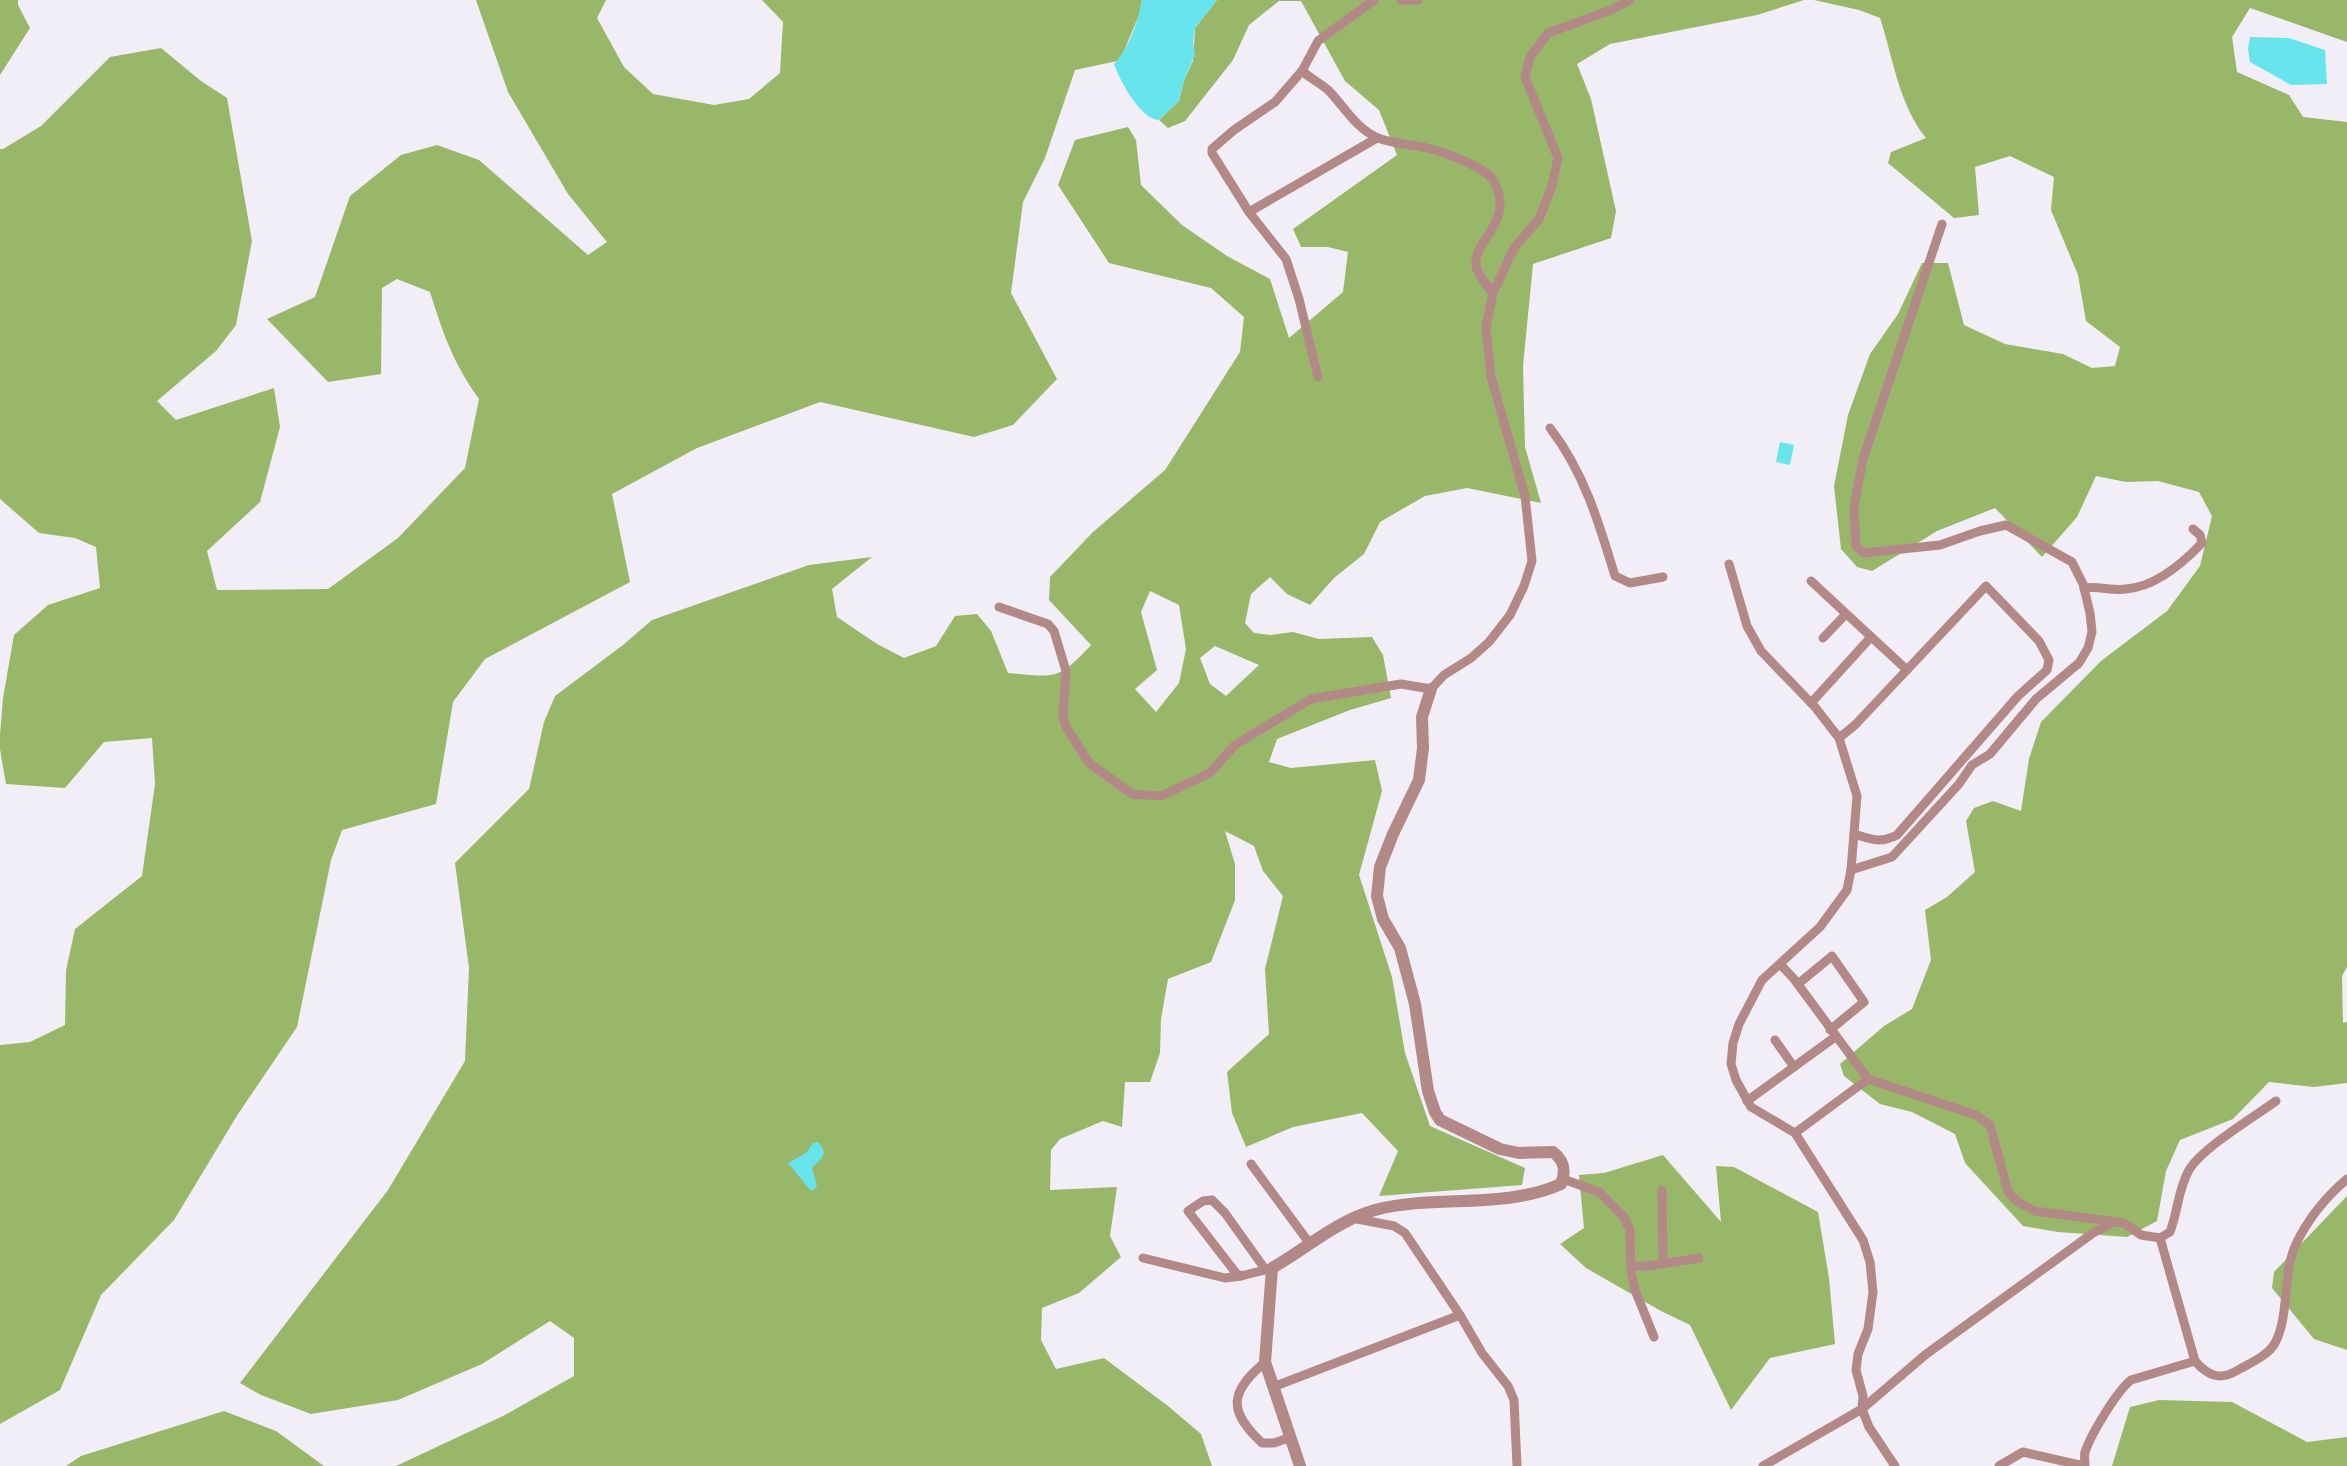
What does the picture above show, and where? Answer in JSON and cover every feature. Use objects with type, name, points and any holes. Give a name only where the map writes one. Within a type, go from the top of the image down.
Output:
[{"type":"street","points":[[1318,377],[1299,299],[1286,259],[1249,212],[1233,184],[1212,156],[1212,149],[1234,130],[1275,102],[1302,72],[1318,41],[1374,0]]},
{"type":"street","points":[[1401,0],[1418,0]]},
{"type":"street","points":[[1143,1258],[1225,1278],[1241,1276],[1268,1268],[1350,1218],[1378,1209],[1546,1191],[1561,1184],[1563,1179],[1565,1173],[1562,1158],[1553,1152],[1519,1153],[1500,1149],[1440,1120],[1428,1091],[1415,1004],[1400,948],[1383,919],[1377,896],[1380,867],[1419,780],[1423,748],[1422,717],[1431,689],[1444,675],[1472,658],[1489,642],[1510,615],[1524,586],[1532,561],[1525,496],[1491,377],[1486,327],[1493,293],[1514,248],[1539,219],[1551,189],[1558,158],[1525,77],[1530,57],[1548,33],[1611,10],[1630,0]]},
{"type":"street","points":[[1302,72],[1327,89],[1360,126],[1377,138],[1428,148],[1475,167],[1492,179],[1500,203],[1500,214],[1478,253],[1476,264],[1480,276],[1493,293]]},
{"type":"street","points":[[1249,212],[1377,138]]},
{"type":"street","points":[[1851,870],[1892,857],[1959,784],[1972,765],[1990,754],[2036,699],[2079,663],[2088,648],[2092,632],[2084,588],[2072,562],[2007,525],[1980,531],[1940,545],[1864,553],[1856,546],[1854,507],[1863,459],[1942,224]]},
{"type":"street","points":[[1550,428],[1568,451],[1592,502],[1615,576],[1630,583],[1663,577]]},
{"type":"street","points":[[2084,588],[2100,586],[2111,589],[2129,589],[2168,573],[2180,566],[2202,543],[2200,535],[2193,529]]},
{"type":"street","points":[[1729,564],[1747,626],[1761,651],[1811,703],[1839,738],[1857,796],[1851,870],[1846,890],[1820,927],[1762,980],[1739,1024],[1733,1043],[1731,1064],[1736,1080],[1751,1107],[1795,1133],[1863,1240],[1870,1262],[1872,1310],[1868,1329],[1858,1354],[1856,1370],[1863,1396],[1862,1409],[1869,1427],[1894,1466]]},
{"type":"street","points":[[1811,581],[1907,670]]},
{"type":"street","points":[[1839,738],[1855,725],[1986,586],[2038,641],[2049,660],[2047,669],[2018,696],[1897,835],[1887,840],[1875,840],[1854,834]]},
{"type":"street","points":[[999,607],[1048,624],[1054,631],[1066,671],[1063,717],[1066,727],[1089,763],[1132,794],[1161,796],[1210,772],[1235,745],[1311,699],[1401,684],[1431,689]]},
{"type":"street","points":[[1823,638],[1846,614]]},
{"type":"street","points":[[1811,703],[1871,637]]},
{"type":"street","points":[[1747,1101],[1794,1067],[1864,1002],[1832,956],[1798,984]]},
{"type":"street","points":[[1780,964],[1798,984],[1868,1079],[1976,1115],[1990,1125],[2008,1192],[2018,1203],[2035,1211],[2124,1223],[2141,1235],[2160,1238],[2170,1232],[2175,1219],[2180,1190],[2190,1169],[2203,1154],[2276,1101]]},
{"type":"street","points":[[1775,1040],[1794,1067]]},
{"type":"street","points":[[1795,1133],[1868,1079]]},
{"type":"street","points":[[1251,1164],[1310,1244]]},
{"type":"street","points":[[1563,1179],[1599,1191],[1624,1217],[1630,1230],[1631,1266],[1635,1290],[1654,1337]]},
{"type":"street","points":[[2160,1238],[2194,1361],[2215,1377],[2224,1377],[2267,1352],[2275,1343],[2291,1257],[2296,1243],[2324,1201],[2347,1179]]},
{"type":"street","points":[[1662,1190],[1663,1263]]},
{"type":"street","points":[[1241,1276],[1236,1273],[1188,1211],[1203,1201],[1212,1200],[1225,1213],[1268,1268],[1265,1362],[1300,1466]]},
{"type":"street","points":[[1350,1218],[1394,1226],[1405,1233],[1460,1315],[1482,1353],[1508,1386],[1514,1400],[1517,1466]]},
{"type":"street","points":[[1763,1466],[1862,1409],[1925,1355],[2093,1233],[2112,1222]]},
{"type":"street","points":[[1631,1266],[1648,1266],[1699,1258]]},
{"type":"street","points":[[1274,1387],[1460,1315]]},
{"type":"street","points":[[2000,1466],[2023,1452],[2085,1466],[2084,1453],[2123,1386],[2131,1380],[2194,1361]]},
{"type":"street","points":[[1265,1362],[1248,1377],[1241,1389],[1236,1402],[1241,1418],[1262,1443],[1274,1443],[1291,1437]]},
{"type":"green space","points":[[0,0],[18,0],[18,5],[30,28],[0,75]]},
{"type":"green space","points":[[476,0],[606,0],[597,18],[624,67],[653,94],[714,105],[749,99],[780,73],[783,22],[762,0],[1142,0],[1139,15],[1121,58],[1117,61],[1075,70],[1045,158],[1023,202],[1011,293],[1057,379],[1013,425],[974,437],[820,402],[697,448],[612,494],[630,582],[485,659],[453,702],[436,804],[342,830],[331,860],[297,1027],[238,1114],[174,1220],[101,1295],[60,1390],[0,1424],[0,1045],[30,1042],[65,1025],[66,970],[75,929],[142,876],[155,784],[152,738],[104,742],[65,788],[6,784],[0,735],[3,698],[14,635],[48,605],[100,588],[96,547],[75,538],[39,533],[0,499],[0,149],[41,126],[110,57],[161,48],[201,81],[227,98],[252,241],[236,325],[216,351],[157,401],[176,420],[274,388],[280,427],[260,502],[207,551],[217,590],[328,589],[398,538],[465,468],[479,399],[462,373],[450,347],[430,292],[397,279],[382,288],[381,374],[328,382],[267,319],[315,297],[350,196],[401,155],[437,145],[479,160],[588,255],[607,242],[568,194],[508,92]]},
{"type":"green space","points":[[1217,0],[1804,0],[1757,15],[1610,44],[1577,64],[1591,99],[1616,211],[1611,238],[1533,264],[1523,366],[1525,447],[1541,503],[1467,488],[1425,496],[1380,522],[1364,554],[1334,578],[1310,605],[1287,594],[1270,577],[1251,594],[1245,623],[1254,633],[1270,635],[1293,632],[1319,639],[1372,637],[1383,655],[1391,698],[1350,710],[1277,739],[1269,762],[1291,768],[1375,760],[1382,791],[1359,875],[1392,977],[1405,1053],[1430,1126],[1525,1168],[1522,1185],[1379,1196],[1398,1151],[1362,1113],[1293,1127],[1246,1147],[1232,1113],[1227,1072],[1269,1034],[1265,969],[1283,896],[1263,871],[1254,846],[1225,831],[1235,864],[1235,900],[1211,962],[1168,979],[1161,1019],[1160,1053],[1150,1082],[1125,1082],[1122,1127],[1103,1121],[1060,1139],[1051,1150],[1050,1190],[1117,1187],[1110,1236],[1121,1257],[1079,1293],[1042,1308],[1041,1340],[1056,1369],[1104,1358],[1201,1434],[1212,1466],[396,1466],[503,1416],[574,1376],[574,1338],[550,1321],[482,1364],[398,1400],[311,1414],[261,1395],[240,1383],[388,1190],[465,1061],[469,968],[455,863],[529,789],[544,722],[555,696],[652,620],[809,565],[872,557],[832,589],[837,617],[877,644],[904,658],[936,646],[955,616],[977,614],[991,631],[1008,673],[1055,674],[1071,665],[1091,645],[1049,600],[1050,577],[1093,532],[1165,470],[1240,352],[1244,317],[1211,288],[1109,263],[1058,185],[1075,140],[1128,127],[1136,140],[1141,185],[1182,225],[1227,256],[1270,279],[1289,338],[1343,292],[1348,252],[1328,247],[1301,247],[1293,229],[1397,155],[1379,110],[1345,81],[1301,1],[1279,1],[1249,25],[1233,60],[1185,121],[1168,128],[1159,120],[1179,101],[1184,80],[1193,61],[1195,28]],"holes":[[[1150,591],[1179,605],[1186,649],[1179,683],[1156,712],[1135,689],[1157,670],[1141,612]],[[1215,646],[1259,665],[1226,696],[1210,684],[1200,658]]]},
{"type":"green space","points":[[1814,0],[2347,0],[2347,42],[2250,8],[2232,37],[2237,72],[2289,95],[2303,117],[2347,122],[2347,967],[2342,976],[2343,1023],[2347,1022],[2347,1083],[2314,1087],[2269,1082],[2233,1119],[2180,1140],[2166,1171],[2157,1221],[2127,1237],[2058,1232],[2023,1226],[1965,1163],[1955,1134],[1912,1112],[1880,1104],[1844,1076],[1840,1064],[1884,1026],[1912,1009],[1931,960],[1925,910],[1947,897],[1975,872],[1966,821],[1974,808],[1993,801],[2021,811],[2029,759],[2041,722],[2101,661],[2167,611],[2200,566],[2212,516],[2199,492],[2158,481],[2126,482],[2096,476],[2077,517],[2042,557],[1995,508],[1937,531],[1872,571],[1857,567],[1841,549],[1834,486],[1848,415],[1870,354],[1898,314],[1922,263],[1948,263],[1964,325],[2005,344],[2063,354],[2092,368],[2115,366],[2120,347],[2086,321],[2078,275],[2051,210],[2054,177],[2010,156],[1975,167],[1979,215],[1954,218],[1888,163],[1891,152],[1926,138],[1909,111],[1903,96],[1880,18],[1859,10]]},
{"type":"green space","points":[[1663,1155],[1721,1222],[1716,1166],[1734,1167],[1818,1212],[1829,1278],[1835,1344],[1770,1358],[1731,1410],[1690,1325],[1586,1268],[1560,1244],[1584,1228],[1579,1175],[1604,1173]]},
{"type":"green space","points":[[2347,1196],[2347,1350],[2314,1339],[2272,1288],[2274,1272]]},
{"type":"green space","points":[[2159,1400],[2232,1402],[2307,1442],[2347,1437],[2347,1466],[2112,1466],[2130,1407]]},
{"type":"green space","points":[[224,1411],[276,1431],[324,1466],[66,1466],[81,1456]]},
{"type":"water","points":[[1142,0],[1217,0],[1195,28],[1193,42],[1195,55],[1184,80],[1179,101],[1159,120],[1152,118],[1138,106],[1126,89],[1114,64],[1132,34]]},
{"type":"water","points":[[2250,37],[2289,38],[2325,50],[2327,84],[2291,85],[2250,62],[2248,49]]},
{"type":"water","points":[[1780,442],[1794,445],[1790,465],[1776,462]]},
{"type":"water","points":[[818,1142],[824,1154],[812,1168],[817,1187],[811,1191],[788,1163],[807,1152],[813,1143]]}]
